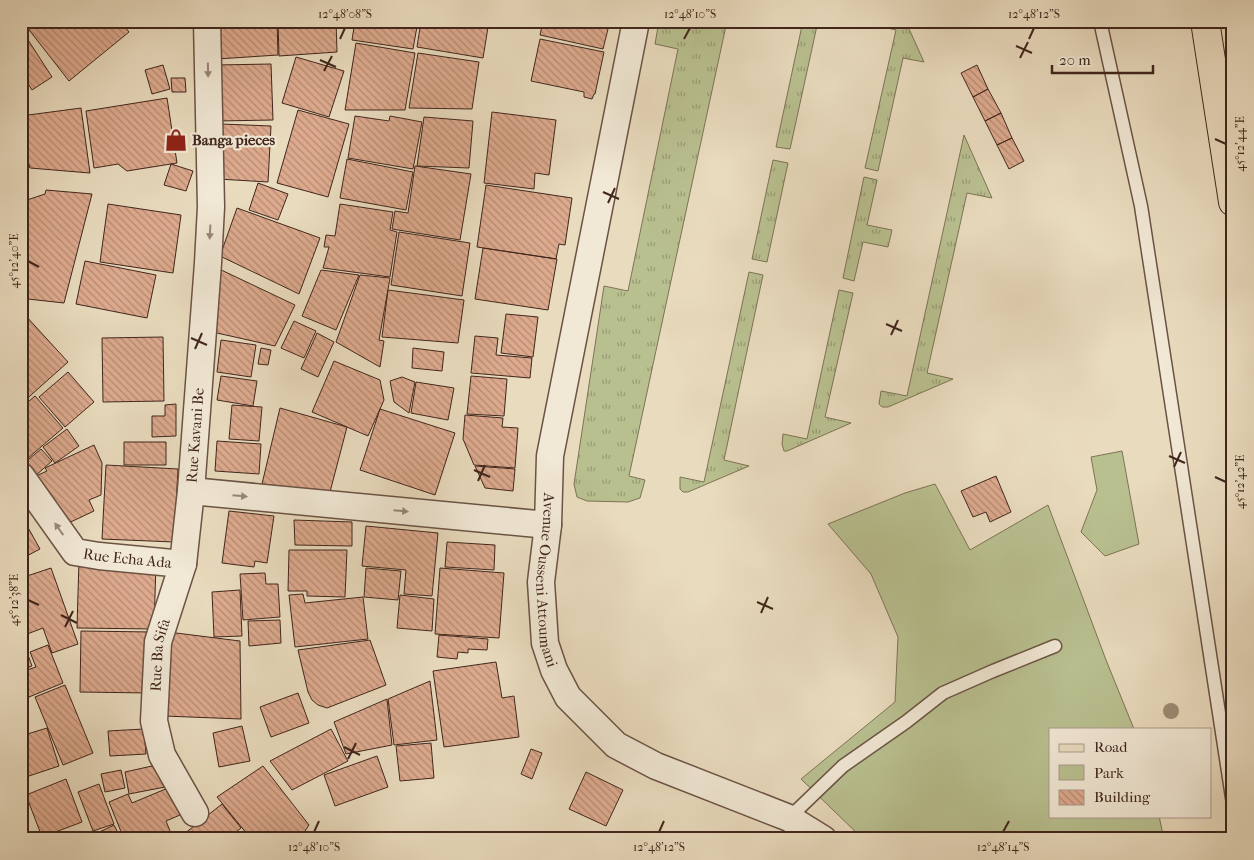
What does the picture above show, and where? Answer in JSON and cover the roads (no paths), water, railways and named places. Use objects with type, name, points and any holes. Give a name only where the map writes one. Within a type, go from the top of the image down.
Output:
[{"type":"main road","points":[[1205,21],[1233,202]]},
{"type":"street","name":"Rue Kavani Be","points":[[207,21],[211,207],[191,491],[548,525]]},
{"type":"street","name":"Avenue Ousseni Attoumani","points":[[636,21],[550,456],[548,525],[542,582],[545,643],[554,670],[568,697],[616,745],[656,766],[789,818],[823,839]]},
{"type":"street","name":"Rue Echa Ada","points":[[21,476],[75,552],[183,564]]},
{"type":"street","name":"Rue Ba Sifa","points":[[191,491],[183,564],[158,642],[154,721],[162,755],[195,812]]},
{"type":"lane","points":[[1100,21],[1141,206],[1233,804]]},
{"type":"lane","points":[[789,818],[843,766],[906,722],[943,693],[1055,646]]},
{"type":"place","name":"Banga pieces","points":[[176,140]]}]
